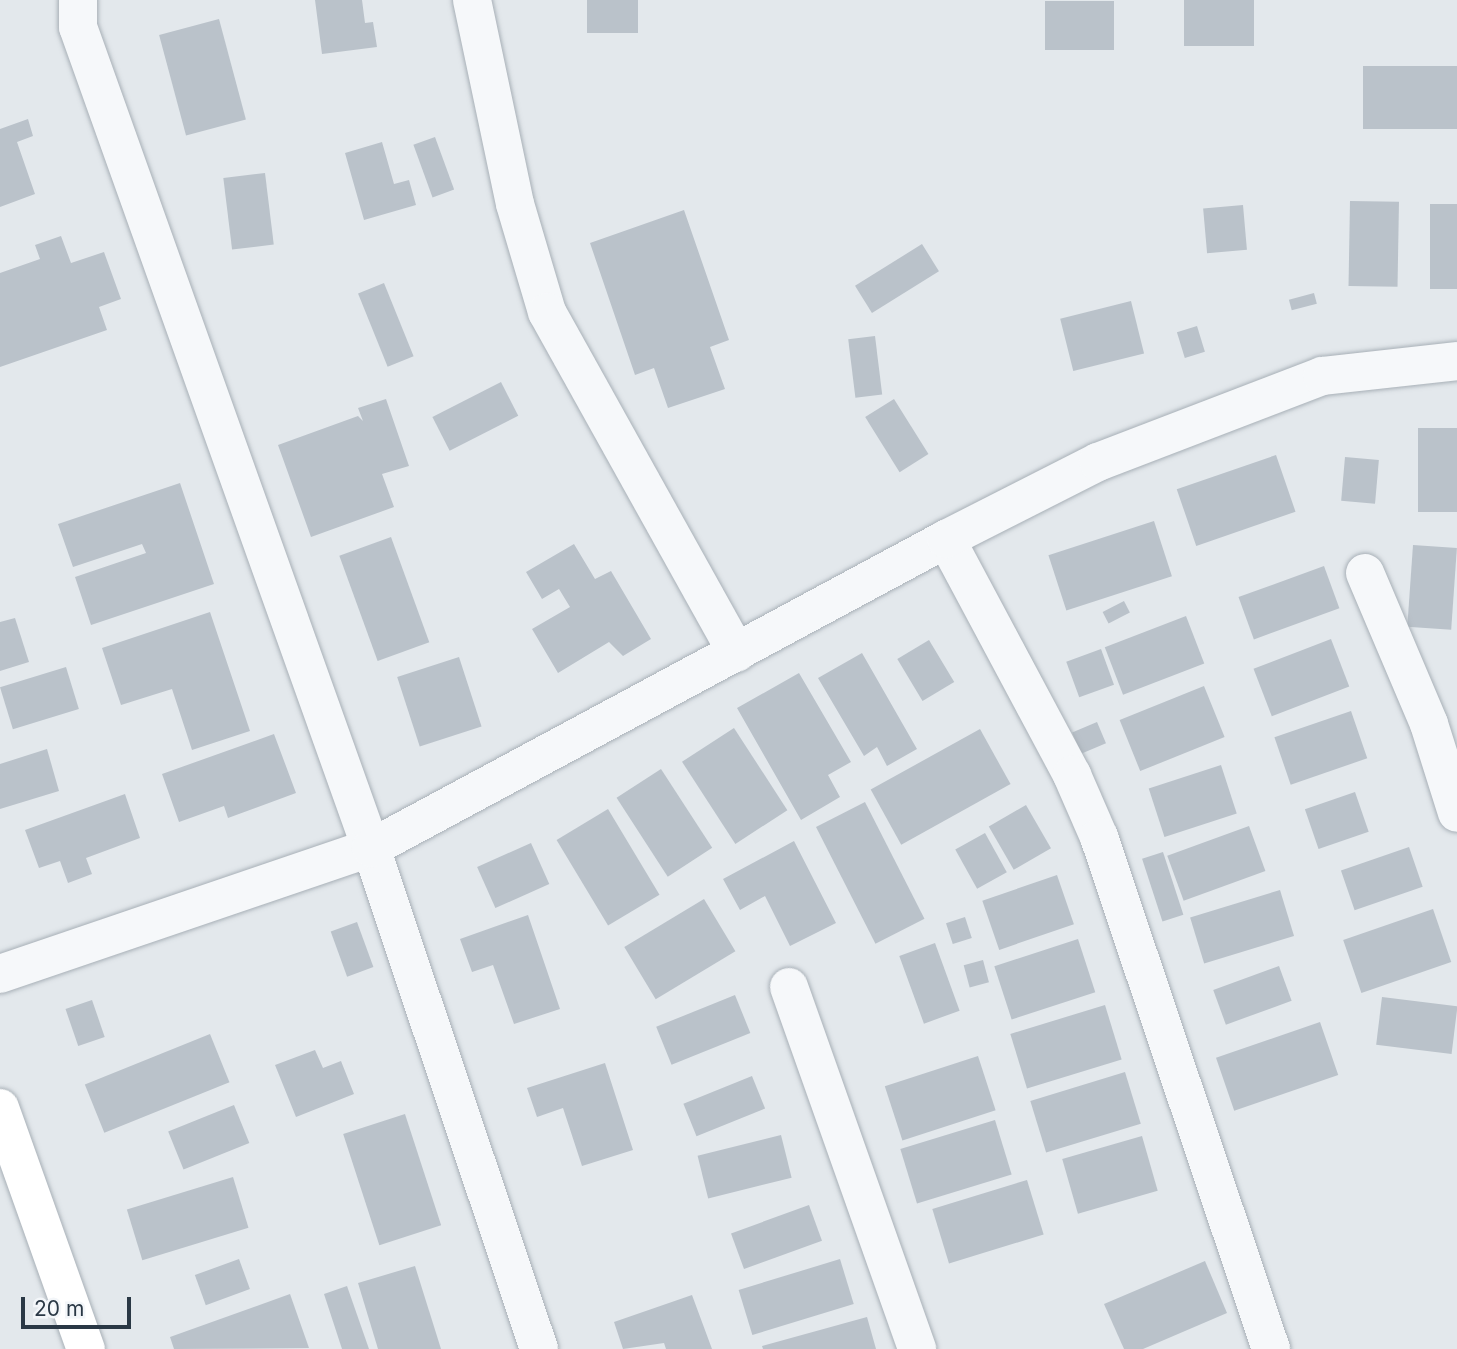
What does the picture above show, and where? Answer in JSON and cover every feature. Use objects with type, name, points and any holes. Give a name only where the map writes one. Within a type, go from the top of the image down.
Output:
[{"type":"street","points":[[78,0],[78,27],[371,848],[539,1349]]},
{"type":"street","points":[[472,0],[515,204],[547,312],[737,653]]},
{"type":"street","points":[[0,974],[371,848],[946,539],[1098,463],[1322,376],[1457,361]]},
{"type":"street","points":[[946,539],[1072,775],[1099,837],[1271,1349]]},
{"type":"street","points":[[1365,573],[1443,723],[1457,813]]},
{"type":"street","points":[[789,987],[917,1349]]},
{"type":"street","points":[[0,1108],[86,1349]]},
{"type":"building","points":[[315,0],[362,0],[365,23],[373,22],[377,47],[322,54]]},
{"type":"building","points":[[587,0],[638,0],[638,33],[587,33]]},
{"type":"building","points":[[1184,0],[1254,0],[1254,46],[1184,46]]},
{"type":"building","points":[[1045,1],[1114,1],[1114,50],[1045,50]]},
{"type":"building","points":[[219,19],[246,119],[186,136],[159,35]]},
{"type":"building","points":[[1363,66],[1457,66],[1457,129],[1363,129]]},
{"type":"building","points":[[28,119],[33,136],[17,142],[35,194],[0,207],[0,129]]},
{"type":"building","points":[[435,137],[454,190],[433,197],[413,145]]},
{"type":"building","points":[[382,142],[394,184],[409,180],[416,205],[364,220],[345,153]]},
{"type":"building","points":[[265,173],[274,244],[232,250],[223,178]]},
{"type":"building","points":[[1350,201],[1399,202],[1398,287],[1349,286]]},
{"type":"building","points":[[1430,204],[1457,204],[1457,289],[1430,289]]},
{"type":"building","points":[[1243,205],[1247,250],[1207,253],[1203,208]]},
{"type":"building","points":[[684,210],[729,340],[710,347],[725,389],[668,408],[654,368],[635,375],[590,243]]},
{"type":"building","points":[[61,236],[71,263],[104,252],[121,299],[99,307],[107,330],[0,367],[0,273],[40,259],[35,245]]},
{"type":"building","points":[[922,244],[939,271],[872,313],[855,286]]},
{"type":"building","points":[[384,283],[414,356],[388,367],[358,293]]},
{"type":"building","points":[[1314,293],[1317,304],[1292,310],[1289,300]]},
{"type":"building","points":[[1131,301],[1144,353],[1073,371],[1060,319]]},
{"type":"building","points":[[1197,326],[1205,352],[1185,358],[1177,332]]},
{"type":"building","points":[[875,336],[882,395],[855,398],[848,339]]},
{"type":"building","points":[[501,382],[518,416],[450,451],[432,417]]},
{"type":"building","points":[[386,399],[409,466],[382,474],[394,507],[311,537],[278,445],[358,416],[363,421],[358,408]]},
{"type":"building","points":[[894,399],[928,454],[900,472],[865,417]]},
{"type":"building","points":[[1418,428],[1457,428],[1457,512],[1418,512]]},
{"type":"building","points":[[1276,455],[1296,512],[1196,546],[1177,489]]},
{"type":"building","points":[[1345,457],[1379,460],[1375,504],[1341,501]]},
{"type":"building","points":[[180,483],[214,584],[91,625],[75,577],[146,553],[142,544],[73,567],[58,524]]},
{"type":"building","points":[[1154,521],[1172,576],[1066,610],[1048,555]]},
{"type":"building","points":[[391,537],[429,642],[378,661],[339,556]]},
{"type":"building","points":[[574,544],[595,579],[611,571],[651,639],[623,656],[609,642],[558,673],[532,629],[570,607],[559,589],[542,599],[526,572]]},
{"type":"building","points":[[1413,545],[1457,548],[1451,630],[1407,627]]},
{"type":"building","points":[[1324,566],[1339,608],[1254,639],[1238,597]]},
{"type":"building","points":[[1124,601],[1130,613],[1109,623],[1103,612]]},
{"type":"building","points":[[210,612],[250,731],[192,750],[172,689],[121,705],[102,648]]},
{"type":"building","points":[[1186,616],[1204,664],[1123,695],[1105,647]]},
{"type":"building","points":[[15,618],[29,662],[0,671],[0,622]]},
{"type":"building","points":[[1331,639],[1349,687],[1272,716],[1254,669]]},
{"type":"building","points":[[929,640],[954,682],[923,701],[897,659]]},
{"type":"building","points":[[1101,649],[1114,685],[1079,697],[1066,662]]},
{"type":"building","points":[[862,653],[917,749],[887,766],[877,747],[864,756],[818,678]]},
{"type":"building","points":[[459,657],[482,726],[420,747],[397,677]]},
{"type":"building","points":[[66,667],[79,709],[13,729],[0,687]]},
{"type":"building","points":[[799,673],[851,762],[828,775],[840,797],[801,820],[737,708]]},
{"type":"building","points":[[1204,686],[1225,737],[1140,771],[1120,720]]},
{"type":"building","points":[[1351,711],[1367,758],[1291,785],[1274,737]]},
{"type":"building","points":[[1097,722],[1106,743],[1081,754],[1072,733]]},
{"type":"building","points":[[734,728],[787,810],[735,844],[682,762]]},
{"type":"building","points":[[980,729],[1011,784],[901,845],[871,790]]},
{"type":"building","points":[[274,734],[296,793],[228,818],[224,806],[179,822],[162,774]]},
{"type":"building","points":[[47,749],[59,791],[0,809],[0,764]]},
{"type":"building","points":[[1221,765],[1237,814],[1164,837],[1149,788]]},
{"type":"building","points":[[661,769],[712,848],[668,877],[617,798]]},
{"type":"building","points":[[1355,792],[1369,832],[1319,849],[1305,809]]},
{"type":"building","points":[[125,794],[140,838],[86,858],[92,874],[68,883],[60,861],[39,868],[25,830]]},
{"type":"building","points":[[865,802],[924,919],[875,944],[816,827]]},
{"type":"building","points":[[1026,805],[1051,848],[1014,870],[989,826]]},
{"type":"building","points":[[608,809],[660,895],[608,926],[557,840]]},
{"type":"building","points":[[1249,826],[1265,871],[1184,901],[1167,856]]},
{"type":"building","points":[[985,833],[1007,872],[977,889],[955,849]]},
{"type":"building","points":[[794,841],[836,923],[790,946],[765,896],[740,910],[723,879]]},
{"type":"building","points":[[531,843],[549,884],[495,908],[477,867]]},
{"type":"building","points":[[1409,847],[1423,887],[1355,910],[1341,870]]},
{"type":"building","points":[[1163,852],[1183,915],[1162,922],[1142,859]]},
{"type":"building","points":[[1057,875],[1074,924],[999,950],[982,901]]},
{"type":"building","points":[[1280,890],[1294,936],[1204,963],[1190,917]]},
{"type":"building","points":[[704,899],[735,951],[656,999],[624,947]]},
{"type":"building","points":[[1433,909],[1451,962],[1361,993],[1343,940]]},
{"type":"building","points":[[528,915],[560,1009],[514,1024],[493,965],[472,972],[460,939]]},
{"type":"building","points":[[965,917],[972,938],[953,944],[946,923]]},
{"type":"building","points":[[357,922],[373,967],[347,977],[331,932]]},
{"type":"building","points":[[1078,939],[1095,992],[1012,1019],[994,966]]},
{"type":"building","points":[[935,943],[960,1011],[924,1024],[899,956]]},
{"type":"building","points":[[983,960],[989,982],[970,987],[964,965]]},
{"type":"building","points":[[1279,966],[1292,1001],[1226,1025],[1213,990]]},
{"type":"building","points":[[735,995],[750,1033],[672,1065],[656,1027]]},
{"type":"building","points":[[1382,997],[1457,1006],[1452,1054],[1376,1045]]},
{"type":"building","points":[[92,1000],[105,1037],[78,1046],[66,1009]]},
{"type":"building","points":[[1105,1005],[1122,1060],[1027,1088],[1010,1034]]},
{"type":"building","points":[[1320,1022],[1338,1075],[1234,1111],[1216,1058]]},
{"type":"building","points":[[210,1034],[229,1082],[104,1133],[85,1085]]},
{"type":"building","points":[[315,1050],[323,1068],[341,1061],[354,1094],[296,1117],[275,1065]]},
{"type":"building","points":[[978,1056],[996,1110],[902,1140],[885,1086]]},
{"type":"building","points":[[605,1063],[633,1150],[582,1166],[563,1108],[537,1117],[527,1088]]},
{"type":"building","points":[[1125,1072],[1141,1124],[1046,1153],[1030,1101]]},
{"type":"building","points":[[752,1076],[765,1108],[696,1136],[683,1104]]},
{"type":"building","points":[[234,1105],[249,1143],[184,1170],[168,1132]]},
{"type":"building","points":[[405,1114],[441,1225],[379,1245],[343,1134]]},
{"type":"building","points":[[995,1120],[1012,1175],[917,1203],[900,1149]]},
{"type":"building","points":[[781,1135],[792,1178],[708,1198],[698,1156]]},
{"type":"building","points":[[1142,1136],[1158,1191],[1078,1214],[1062,1159]]},
{"type":"building","points":[[233,1177],[248,1228],[142,1260],[127,1209]]},
{"type":"building","points":[[1027,1180],[1044,1235],[949,1263],[932,1209]]},
{"type":"building","points":[[809,1205],[822,1241],[744,1269],[731,1233]]},
{"type":"building","points":[[239,1259],[250,1289],[206,1305],[195,1275]]},
{"type":"building","points":[[840,1259],[854,1304],[752,1335],[739,1290]]},
{"type":"building","points":[[1205,1261],[1227,1313],[1143,1349],[1124,1349],[1104,1304]]},
{"type":"building","points":[[415,1266],[441,1349],[378,1349],[358,1283]]},
{"type":"building","points":[[347,1286],[369,1349],[342,1349],[324,1294]]},
{"type":"building","points":[[290,1294],[309,1348],[174,1349],[170,1337]]},
{"type":"building","points":[[692,1295],[712,1349],[666,1349],[664,1343],[623,1349],[614,1322]]},
{"type":"building","points":[[867,1317],[876,1349],[763,1349],[762,1346]]}]
